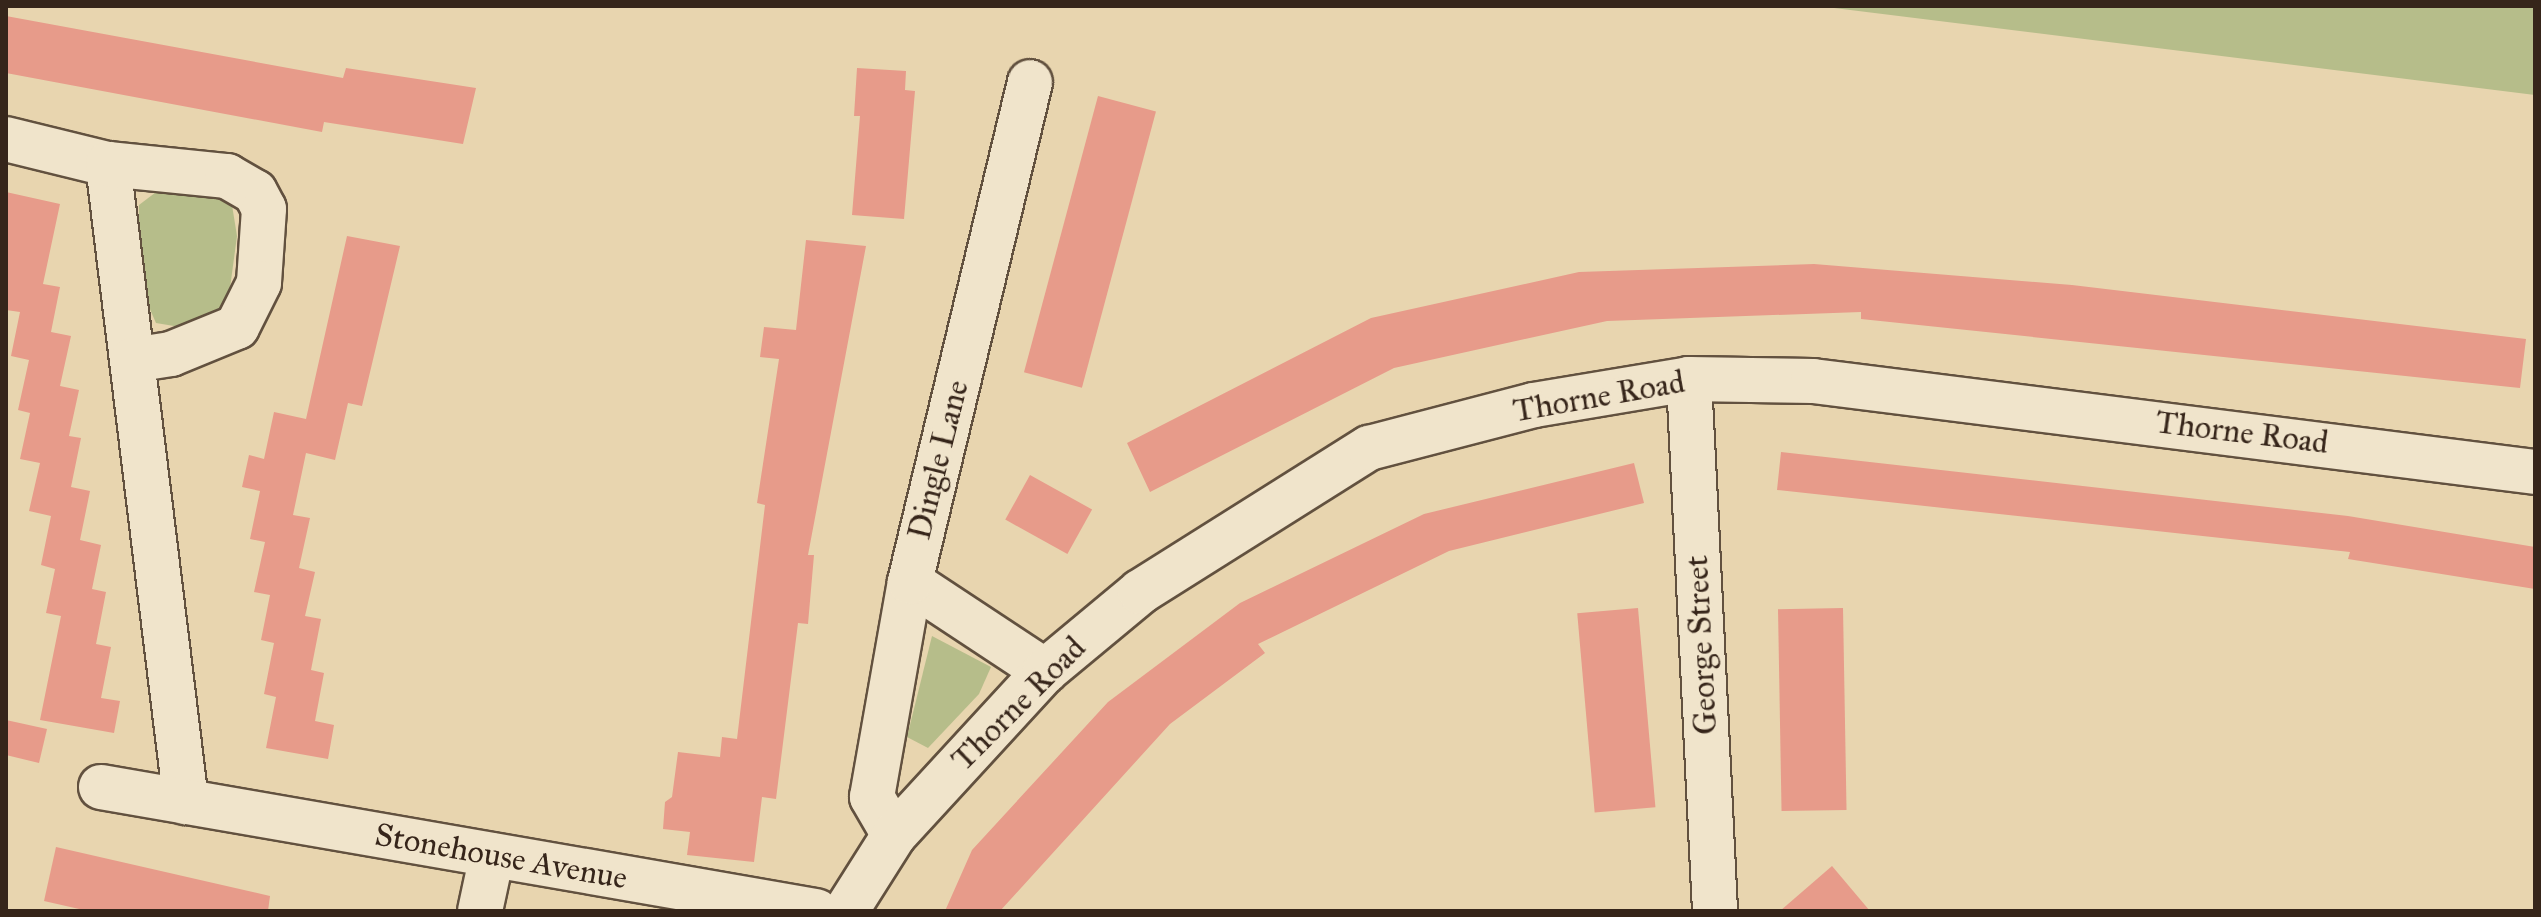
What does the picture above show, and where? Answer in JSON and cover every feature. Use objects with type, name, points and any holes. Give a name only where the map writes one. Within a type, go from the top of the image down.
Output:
[{"type":"street","name":"Dingle Lane","points":[[894,835],[872,797],[910,582],[1030,82]]},
{"type":"street","points":[[6,139],[108,164],[227,176],[255,192],[264,209],[259,283],[237,327],[171,354],[132,360]]},
{"type":"street","points":[[108,164],[186,802]]},
{"type":"street","name":"Thorne Road","points":[[846,911],[894,835],[1045,671],[1179,565],[1369,448],[1534,405],[1689,379],[1813,381],[2535,472]]},
{"type":"street","name":"George Street","points":[[1689,379],[1715,911]]},
{"type":"street","points":[[910,582],[1045,671]]},
{"type":"street","name":"Stonehouse Avenue","points":[[101,787],[816,911]]},
{"type":"street","points":[[480,911],[492,855]]},
{"type":"green space","points":[[1818,6],[2535,6],[2535,95]]},
{"type":"green space","points":[[164,186],[202,186],[232,205],[237,236],[228,303],[210,323],[192,329],[156,323],[138,282],[139,205]]},
{"type":"green space","points":[[932,636],[991,667],[979,694],[928,748],[907,737]]},
{"type":"building","points":[[6,16],[343,78],[346,68],[476,88],[463,144],[324,122],[322,132],[6,73]]},
{"type":"building","points":[[857,68],[906,71],[905,90],[915,91],[904,219],[852,215],[860,116],[854,116]]},
{"type":"building","points":[[1098,96],[1156,112],[1082,388],[1024,372]]},
{"type":"building","points":[[6,192],[60,204],[43,284],[60,287],[51,332],[71,336],[60,386],[79,390],[69,436],[81,438],[71,487],[90,491],[80,540],[101,545],[92,589],[106,592],[96,644],[111,647],[101,698],[120,701],[114,733],[40,720],[61,616],[46,613],[55,569],[41,565],[51,516],[29,511],[40,463],[20,459],[30,413],[18,410],[29,360],[11,356],[20,312],[6,310]]},
{"type":"building","points":[[347,236],[400,246],[362,406],[348,403],[335,460],[306,453],[293,515],[310,518],[299,568],[315,572],[305,616],[321,619],[311,670],[324,673],[315,721],[334,725],[328,759],[266,748],[276,697],[264,694],[274,643],[261,640],[270,595],[254,592],[265,542],[250,539],[260,491],[242,487],[249,455],[264,459],[274,412],[306,419]]},
{"type":"building","points":[[806,240],[866,246],[808,555],[814,555],[808,624],[798,623],[776,799],[762,797],[754,862],[687,855],[690,832],[663,829],[665,802],[672,797],[678,752],[720,757],[722,737],[737,739],[765,505],[757,503],[779,359],[760,357],[764,327],[796,330]]},
{"type":"building","points":[[1814,264],[2072,285],[2526,339],[2520,388],[1861,319],[1861,312],[1607,321],[1394,368],[1150,492],[1127,443],[1371,318],[1579,272]]},
{"type":"building","points":[[1781,452],[2348,516],[2535,547],[2535,589],[2348,559],[2350,552],[1777,490]]},
{"type":"building","points":[[1634,463],[1644,503],[1449,551],[1258,644],[1265,653],[1170,724],[1000,911],[945,911],[972,850],[1108,702],[1240,603],[1424,514]]},
{"type":"building","points":[[1030,475],[1092,509],[1067,554],[1005,520]]},
{"type":"building","points":[[1638,608],[1655,807],[1595,813],[1577,613]]},
{"type":"building","points":[[1843,608],[1847,810],[1782,811],[1778,609]]},
{"type":"building","points":[[6,720],[47,729],[39,763],[6,755]]},
{"type":"building","points":[[56,847],[270,896],[268,911],[88,911],[44,901]]},
{"type":"building","points":[[1832,866],[1870,911],[1780,911]]}]
